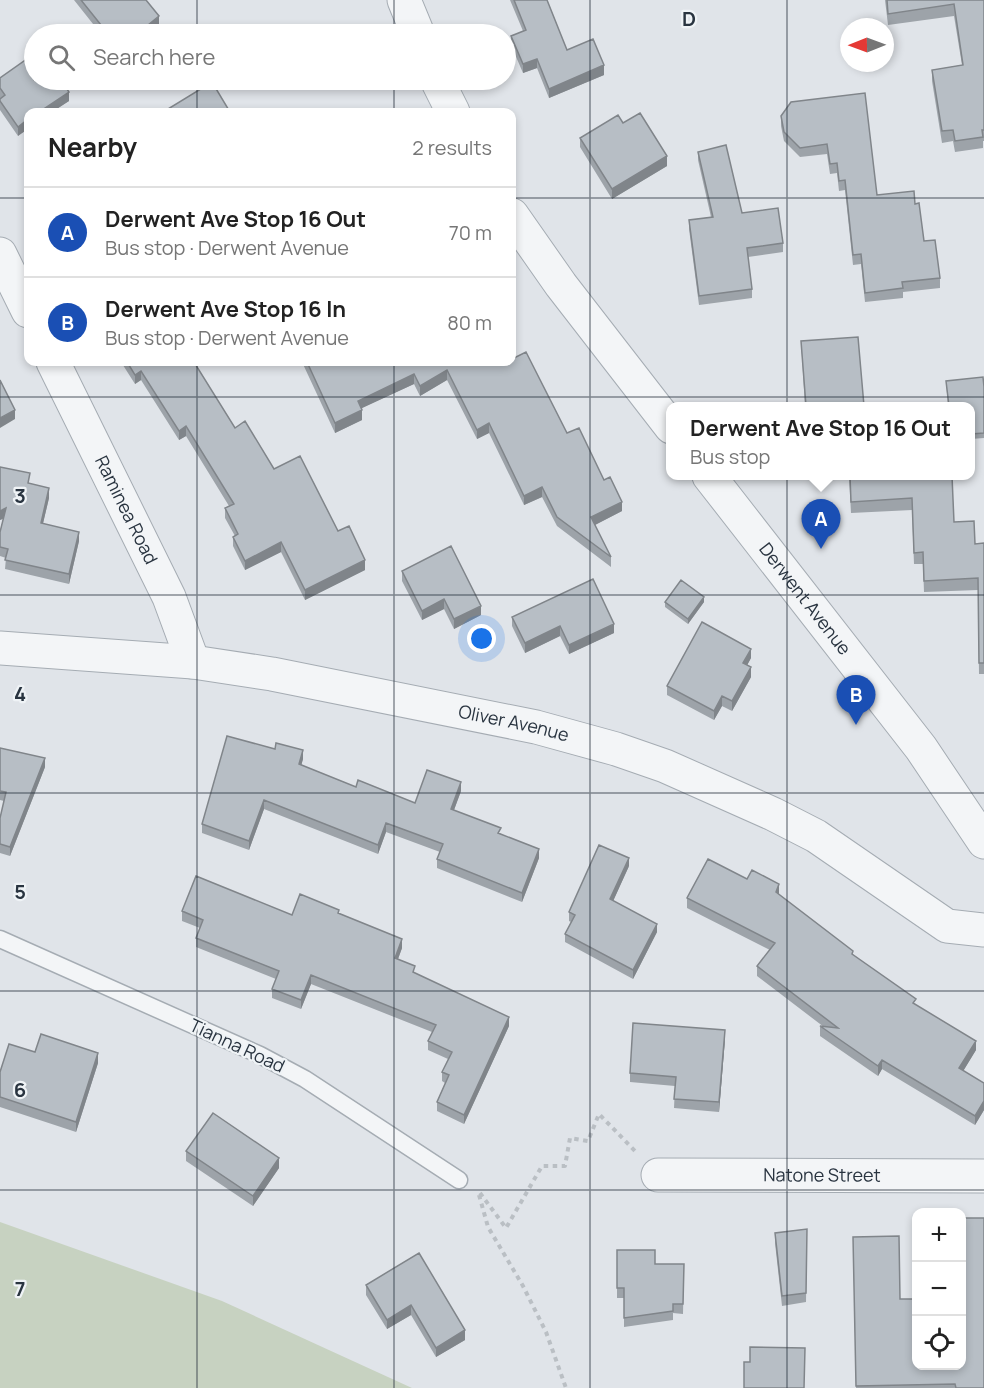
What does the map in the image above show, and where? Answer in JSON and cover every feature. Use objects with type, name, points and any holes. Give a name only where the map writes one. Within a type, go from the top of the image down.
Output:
[{"type":"street","points":[[404,0],[414,24]]},
{"type":"street","points":[[442,90],[451,108]]},
{"type":"street","points":[[516,220],[561,285],[666,421]]},
{"type":"street","points":[[0,254],[24,303]]},
{"type":"street","name":"Raminea Road","points":[[55,366],[169,597],[193,662]]},
{"type":"street","name":"Derwent Avenue","points":[[712,480],[921,748],[984,842]]},
{"type":"street","name":"Oliver Avenue","points":[[0,648],[193,662],[272,674],[525,725],[616,748],[665,766],[773,814],[816,836],[947,926],[984,930]]},
{"type":"street","name":"Natone Street","points":[[658,1174],[984,1176]]},
{"type":"lane","name":"Tianna Road","points":[[0,939],[260,1054],[305,1079],[459,1180]]},
{"type":"path","points":[[566,1388],[532,1304],[488,1227],[478,1191],[506,1228],[542,1167],[565,1166],[570,1138],[588,1141],[599,1114],[658,1174]]},
{"type":"green space","points":[[0,1222],[222,1301],[412,1388],[0,1388]]},
{"type":"building","points":[[81,0],[146,0],[159,16],[149,24],[100,24]]},
{"type":"building","points":[[514,0],[547,0],[567,50],[593,39],[604,65],[549,89],[537,59],[523,64],[516,48],[516,34],[526,30]]},
{"type":"building","points":[[887,0],[984,0],[983,137],[955,141],[953,130],[942,131],[932,70],[963,65],[954,4],[888,14]]},
{"type":"building","points":[[24,61],[24,90],[68,90],[69,92],[45,108],[24,108],[24,122],[18,127],[0,101],[5,95],[0,88],[0,78]]},
{"type":"building","points":[[199,90],[217,90],[228,108],[170,108]]},
{"type":"building","points":[[865,93],[877,195],[914,191],[915,204],[919,203],[924,241],[935,240],[940,278],[902,282],[903,288],[865,293],[861,254],[853,255],[845,180],[839,181],[837,163],[830,164],[827,144],[800,148],[784,132],[781,116],[791,102]]},
{"type":"building","points":[[640,113],[667,156],[612,189],[580,138],[618,115],[623,123]]},
{"type":"building","points":[[726,145],[742,213],[778,208],[783,243],[747,248],[752,289],[699,296],[689,220],[713,217],[698,152]]},
{"type":"building","points":[[858,337],[864,402],[806,402],[801,341]]},
{"type":"building","points":[[526,352],[567,433],[579,428],[604,480],[610,477],[622,502],[591,517],[611,557],[557,517],[542,487],[524,496],[489,423],[477,430],[447,370],[420,386],[414,374],[358,401],[362,410],[335,423],[309,366],[516,366],[516,357]]},
{"type":"building","points":[[129,366],[196,366],[235,428],[245,421],[274,469],[300,456],[338,531],[349,526],[365,560],[305,590],[281,542],[245,561],[233,537],[238,534],[225,508],[234,504],[186,426],[179,431],[141,371],[135,375]]},
{"type":"building","points":[[983,377],[984,433],[975,434],[975,402],[949,402],[946,381]]},
{"type":"building","points":[[0,380],[15,410],[0,418]]},
{"type":"building","points":[[0,467],[30,473],[28,483],[49,488],[41,523],[79,532],[69,574],[5,560],[8,549],[0,547],[0,532],[6,508],[0,511]]},
{"type":"building","points":[[850,480],[952,480],[954,522],[974,521],[975,544],[984,543],[984,663],[979,663],[978,578],[924,581],[923,552],[914,553],[912,498],[851,502]]},
{"type":"building","points":[[451,546],[481,606],[454,619],[444,599],[422,611],[402,571]]},
{"type":"building","points":[[593,579],[614,624],[569,645],[560,626],[525,643],[512,617]]},
{"type":"building","points":[[681,580],[704,597],[688,619],[665,602]]},
{"type":"building","points":[[702,622],[751,649],[743,663],[751,667],[732,701],[722,696],[714,711],[667,686]]},
{"type":"building","points":[[227,736],[275,749],[276,743],[303,750],[299,764],[356,787],[358,780],[415,803],[427,770],[461,782],[451,809],[501,828],[498,833],[539,849],[522,893],[437,859],[443,844],[386,823],[378,845],[264,800],[249,841],[202,824]]},
{"type":"building","points":[[0,748],[45,758],[10,847],[0,844],[0,818],[6,792],[0,791]]},
{"type":"building","points":[[599,845],[629,858],[610,899],[657,924],[633,970],[565,934],[575,915],[569,912]]},
{"type":"building","points":[[708,859],[747,879],[752,870],[779,884],[776,892],[853,951],[852,954],[916,999],[913,1003],[976,1041],[959,1068],[984,1083],[984,1101],[975,1116],[882,1060],[878,1066],[820,1026],[838,1028],[757,966],[775,943],[687,898]]},
{"type":"building","points":[[196,876],[292,915],[300,894],[339,910],[338,913],[402,939],[395,958],[415,966],[413,972],[509,1017],[464,1115],[437,1102],[449,1075],[442,1072],[452,1052],[428,1041],[436,1025],[311,975],[301,1000],[272,989],[279,971],[196,938],[203,920],[182,911]]},
{"type":"building","points":[[633,1023],[725,1030],[719,1102],[674,1099],[676,1077],[630,1073]]},
{"type":"building","points":[[41,1034],[98,1053],[76,1122],[0,1097],[0,1072],[9,1044],[35,1052]]},
{"type":"building","points":[[213,1113],[279,1158],[253,1196],[186,1151]]},
{"type":"building","points":[[966,1218],[984,1218],[984,1388],[956,1388],[955,1384],[856,1386],[853,1237],[899,1236],[900,1299],[912,1299],[912,1370],[966,1370]]},
{"type":"building","points":[[807,1229],[806,1293],[782,1296],[775,1233]]},
{"type":"building","points":[[617,1250],[655,1250],[655,1264],[684,1264],[683,1304],[673,1304],[673,1311],[624,1318],[624,1288],[617,1288]]},
{"type":"building","points":[[419,1253],[465,1330],[436,1348],[411,1305],[387,1320],[366,1285]]},
{"type":"building","points":[[750,1347],[805,1348],[804,1388],[744,1388],[744,1362],[750,1362]]},
{"type":"place","name":"Derwent Ave Stop 16 Out","points":[[821,549]]},
{"type":"place","name":"Derwent Ave Stop 16 In","points":[[856,725]]}]
